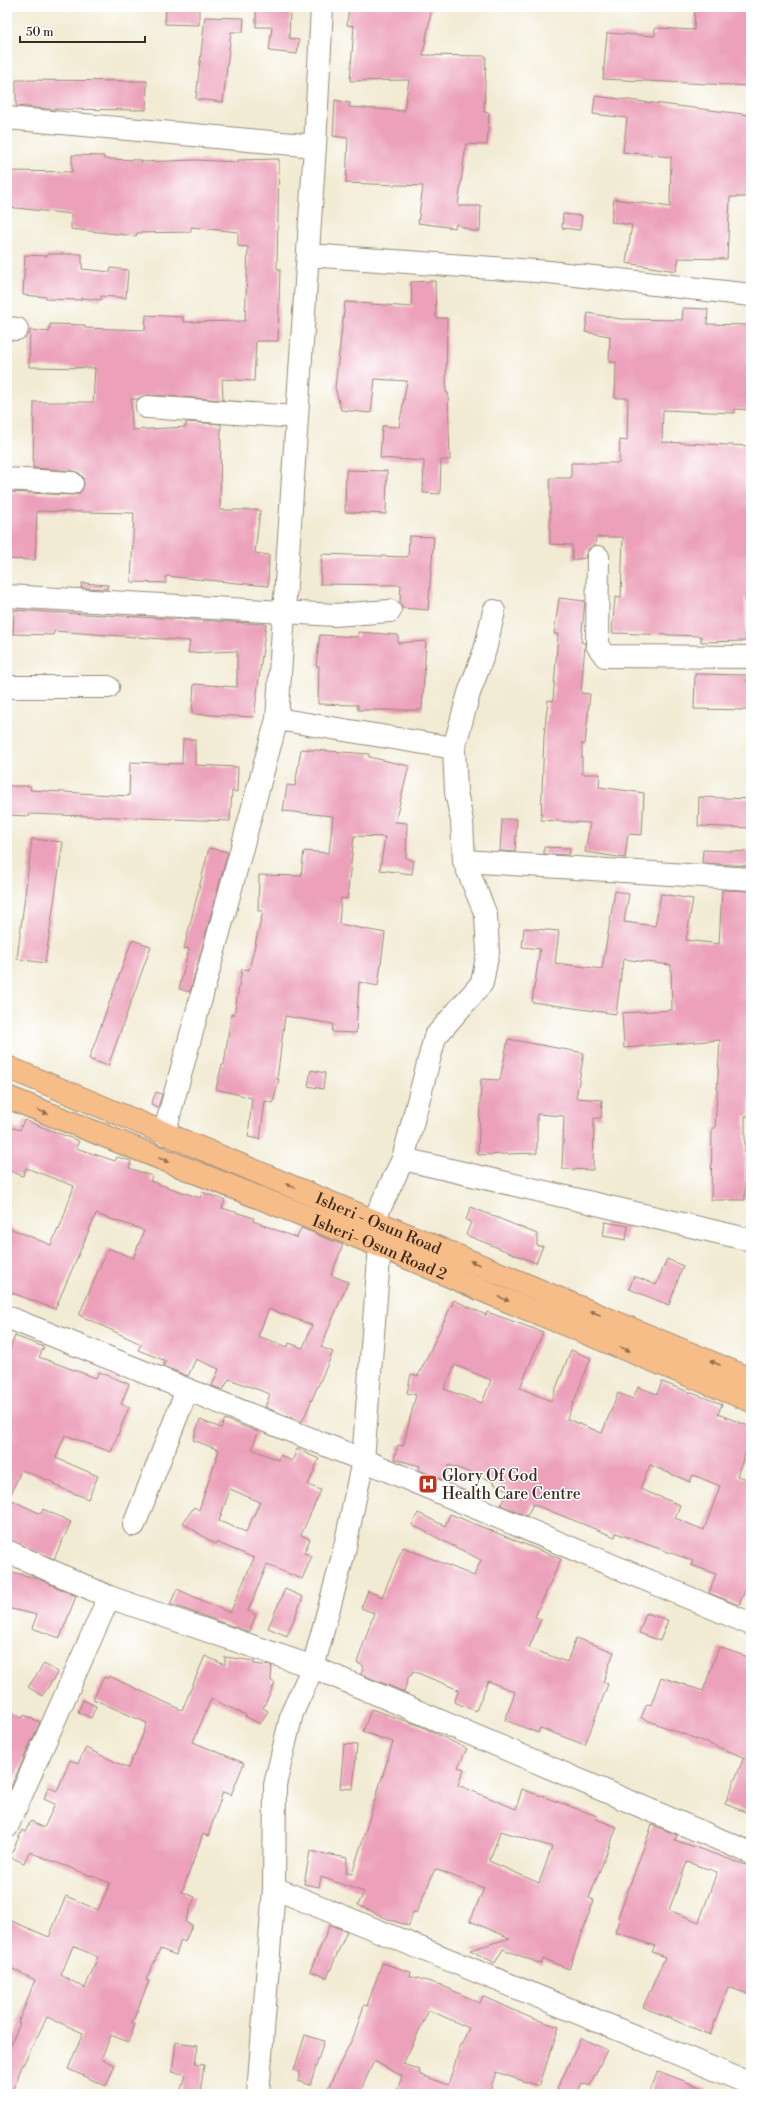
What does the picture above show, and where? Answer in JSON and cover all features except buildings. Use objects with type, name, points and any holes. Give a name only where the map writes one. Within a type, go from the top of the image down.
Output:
[{"type":"main road","name":"Isheri - Osun Road","points":[[7,1067],[164,1134],[381,1231],[751,1379]]},
{"type":"main road","name":"Isheri- Osun Road 2","points":[[7,1097],[381,1231],[493,1295],[751,1401]]},
{"type":"street","points":[[164,1134],[276,719],[308,255],[322,7]]},
{"type":"street","points":[[7,118],[315,146]]},
{"type":"street","points":[[308,255],[549,272],[751,294]]},
{"type":"street","points":[[147,406],[296,417]]},
{"type":"street","points":[[7,478],[72,483]]},
{"type":"street","points":[[598,557],[597,645],[606,656],[751,657]]},
{"type":"street","points":[[7,596],[335,615],[390,610]]},
{"type":"street","points":[[258,2094],[274,1888],[275,1785],[292,1713],[314,1667],[343,1556],[363,1460],[381,1231],[403,1159],[435,1037],[482,983],[488,952],[486,915],[464,861],[462,821],[456,792],[454,748],[469,693],[485,650],[494,611]]},
{"type":"street","points":[[7,687],[108,687]]},
{"type":"street","points":[[276,719],[454,748]]},
{"type":"street","points":[[464,861],[751,879]]},
{"type":"street","points":[[403,1159],[751,1240]]},
{"type":"street","points":[[7,1317],[363,1460],[751,1624]]},
{"type":"street","points":[[134,1525],[187,1390]]},
{"type":"street","points":[[7,1551],[109,1597],[314,1667],[751,1853]]},
{"type":"street","points":[[7,1827],[109,1597]]},
{"type":"street","points":[[274,1888],[751,2084]]},
{"type":"place","name":"Glory Of God Health Care Centre","points":[[428,1484]]}]
